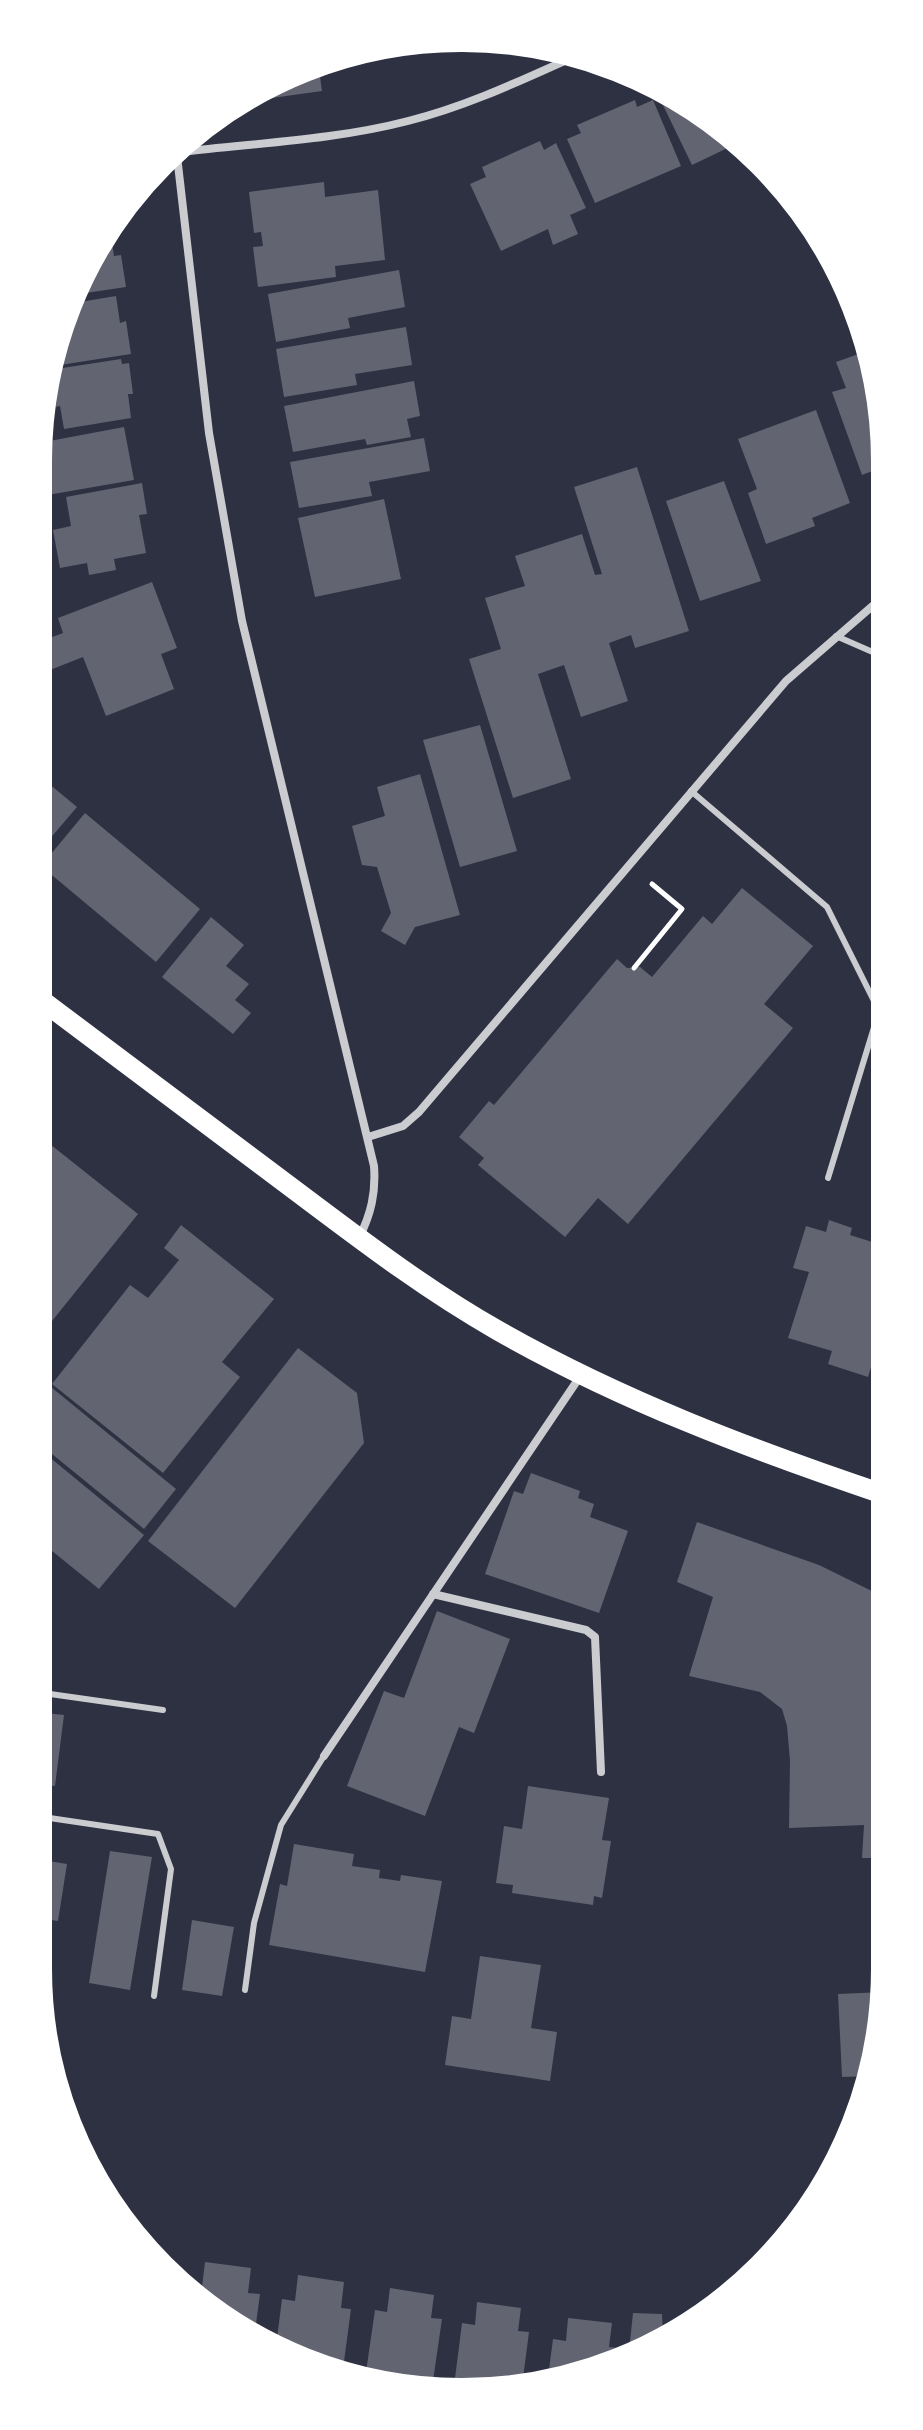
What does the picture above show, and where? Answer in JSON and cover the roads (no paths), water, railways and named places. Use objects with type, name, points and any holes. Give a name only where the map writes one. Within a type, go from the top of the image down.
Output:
[{"type":"main road","points":[[50,1006],[359,1238],[429,1288],[496,1330],[721,1437],[873,1490]]},
{"type":"street","points":[[189,153],[406,122],[469,102],[561,62]]},
{"type":"street","points":[[181,161],[209,433],[242,621],[374,1166],[374,1200],[370,1218],[359,1238]]},
{"type":"street","points":[[368,1137],[403,1126],[419,1112],[786,681],[873,605]]},
{"type":"street","points":[[324,1756],[582,1373]]},
{"type":"street","points":[[433,1594],[586,1630],[595,1637],[601,1772]]},
{"type":"lane","points":[[836,636],[873,652]]},
{"type":"lane","points":[[691,791],[827,907],[873,999]]},
{"type":"lane","points":[[828,1178],[873,1031]]},
{"type":"lane","points":[[50,1694],[163,1710]]},
{"type":"lane","points":[[245,1990],[254,1923],[281,1825],[324,1756]]},
{"type":"lane","points":[[50,1818],[158,1834],[171,1869],[154,1996]]}]
